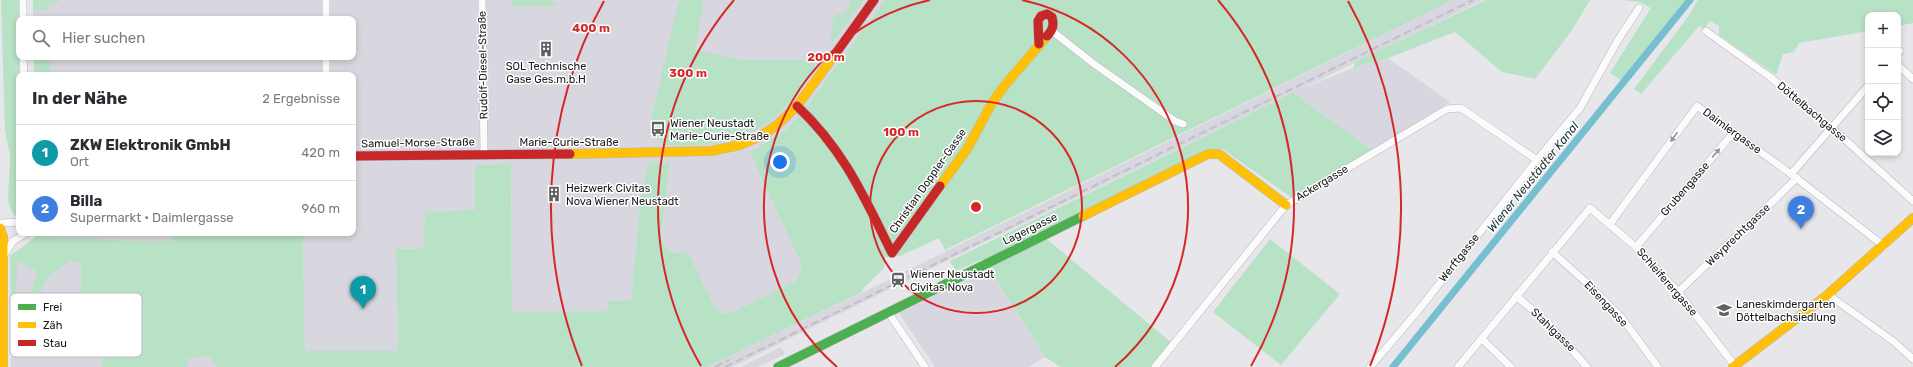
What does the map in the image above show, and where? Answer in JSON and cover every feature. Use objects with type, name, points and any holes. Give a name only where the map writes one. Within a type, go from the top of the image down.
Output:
[{"type":"street","points":[[23,0],[23,16]]},
{"type":"street","points":[[326,0],[326,16]]},
{"type":"street","name":"Rudolf-Diesel-Straße","points":[[482,0],[484,154]]},
{"type":"street","name":"Marie-Curie-Straße","points":[[484,154],[654,153],[711,151],[740,145],[759,137],[777,124],[797,106],[874,0]]},
{"type":"street","name":"Werftgasse","points":[[1370,367],[1417,312],[1536,160],[1580,108],[1618,40],[1639,8]]},
{"type":"street","points":[[1038,44],[1038,21],[1041,16],[1047,14],[1052,17],[1054,24],[1052,31],[1094,64],[1175,121],[1183,124]]},
{"type":"street","name":"Christian Doppler-Gasse","points":[[797,106],[820,128],[839,152],[856,180],[892,253],[967,149],[992,103],[1038,44],[1052,31]]},
{"type":"street","name":"Döttelbachgasse","points":[[1706,31],[1770,77],[1831,126],[1913,201]]},
{"type":"street","points":[[23,60],[24,72]]},
{"type":"street","points":[[326,60],[326,72]]},
{"type":"street","points":[[1901,68],[1913,79]]},
{"type":"street","name":"Weyprechtgasse","points":[[1678,292],[1794,176],[1831,126],[1865,89]]},
{"type":"street","name":"Daimlergasse","points":[[1610,224],[1697,106],[1794,176],[1884,246]]},
{"type":"street","name":"Ackergasse","points":[[1155,367],[1286,205],[1447,109],[1461,108],[1536,160]]},
{"type":"street","name":"Grubengasse","points":[[1636,247],[1734,132]]},
{"type":"street","name":"Samuel-Morse-Straße","points":[[356,156],[484,154]]},
{"type":"street","name":"Lagergasse","points":[[778,367],[1208,154],[1219,154],[1286,205]]},
{"type":"street","name":"Schleiferergasse","points":[[1552,252],[1590,208],[1636,247],[1678,292],[1734,366]]},
{"type":"street","points":[[1734,366],[1827,294],[1884,246],[1913,218]]},
{"type":"street","points":[[0,223],[16,222]]},
{"type":"street","points":[[0,228],[3,237],[3,367]]},
{"type":"street","points":[[3,258],[13,241],[22,236]]},
{"type":"street","points":[[1458,367],[1552,252]]},
{"type":"street","name":"Eisengasse","points":[[1552,252],[1587,283],[1622,318],[1653,366]]},
{"type":"street","points":[[1827,294],[1893,341],[1913,358]]},
{"type":"street","name":"Stahlgasse","points":[[1516,296],[1548,323],[1587,367]]},
{"type":"street","points":[[888,312],[925,367]]},
{"type":"street","points":[[1482,339],[1511,367]]},
{"type":"shaded area","points":[[33,0],[885,0],[810,102],[787,129],[751,152],[801,265],[800,273],[796,281],[732,312],[722,313],[714,306],[690,256],[683,252],[673,253],[666,248],[661,236],[670,163],[649,162],[641,194],[631,300],[609,301],[609,311],[512,312],[511,164],[475,165],[475,210],[425,211],[425,248],[396,249],[398,351],[305,352],[303,236],[356,236],[356,72],[34,72],[34,60],[356,60],[356,16],[33,16]]},
{"type":"shaded area","points":[[1453,0],[1483,0],[1301,89],[1353,68],[1388,58],[1450,102],[1374,151],[1293,93],[993,238],[732,367],[707,367],[868,290]]},
{"type":"shaded area","points":[[37,236],[172,236],[172,241],[152,242]]},
{"type":"shaded area","points":[[10,256],[86,257],[135,293],[10,293]]},
{"type":"shaded area","points":[[989,269],[1045,357],[1028,367],[935,367],[899,313]]},
{"type":"shaded area","points":[[142,298],[211,348],[227,367],[11,367],[11,357],[142,357]]},
{"type":"shaded area","points":[[781,347],[785,354],[758,367],[741,367]]},
{"type":"green space","points":[[1,0],[19,0],[19,16],[16,16],[16,60],[19,60],[19,72],[16,72],[16,216],[10,208],[8,200],[10,156],[5,130]]},
{"type":"green space","points":[[33,0],[58,0],[58,3],[49,3],[49,10],[33,10]]},
{"type":"green space","points":[[514,0],[552,0],[555,4],[562,6],[509,7]]},
{"type":"green space","points":[[682,0],[704,0],[695,50],[741,60],[814,60],[814,68],[793,98],[766,124],[738,138],[708,144],[661,145],[658,139],[648,132],[678,4]]},
{"type":"green space","points":[[850,0],[864,0],[833,42],[830,40],[833,17],[838,14],[845,14],[849,7]]},
{"type":"green space","points":[[885,0],[1453,0],[945,250],[939,238],[900,256],[885,257],[884,268],[862,290],[862,292],[707,367],[217,367],[208,355],[187,359],[188,367],[101,367],[103,357],[142,357],[142,293],[81,293],[81,262],[71,261],[49,276],[40,293],[30,293],[38,272],[17,261],[16,293],[11,293],[10,256],[37,236],[152,242],[172,241],[172,236],[303,236],[305,351],[398,351],[396,249],[424,248],[425,211],[475,210],[475,165],[511,164],[512,312],[608,311],[608,301],[631,300],[641,194],[649,162],[670,163],[661,236],[666,248],[673,253],[683,252],[690,256],[714,306],[722,313],[732,312],[796,281],[800,273],[801,264],[750,152],[787,129],[810,102]]},
{"type":"green space","points":[[1486,0],[1590,0],[1572,30],[1535,79],[1502,72],[1455,32],[1388,58],[1353,68],[1355,62]]},
{"type":"green space","points":[[1622,0],[1688,0],[1624,82],[1610,73],[1651,8],[1639,2]]},
{"type":"green space","points":[[1698,0],[1913,0],[1913,23],[1901,25],[1901,12],[1865,12],[1865,32],[1799,43],[1794,52],[1783,54],[1776,75],[1719,35],[1719,26],[1710,21],[1704,29],[1699,26],[1641,94],[1634,89],[1687,18]]},
{"type":"green space","points":[[34,60],[50,60],[50,72],[34,72]]},
{"type":"green space","points":[[1293,93],[1374,151],[1295,200],[1221,148],[1043,236],[1172,343],[1154,367],[1061,367],[1045,357],[983,259],[956,271],[950,261]]},
{"type":"green space","points":[[1270,239],[1340,294],[1281,365],[1213,312]]},
{"type":"waterway","name":"Wiener Neustädter Kanal","points":[[1393,367],[1690,0]]},
{"type":"railway","points":[[725,367],[1473,0]]},
{"type":"railway","points":[[715,367],[729,360]]},
{"type":"traffic: fast","points":[[778,367],[1083,216]]},
{"type":"traffic: slow","points":[[940,186],[967,149],[992,103],[1005,85],[1047,36]]},
{"type":"traffic: slow","points":[[570,154],[711,151],[740,145],[759,137],[777,125],[797,106],[836,53]]},
{"type":"traffic: slow","points":[[1083,216],[1208,154],[1219,154],[1286,205]]},
{"type":"traffic: slow","points":[[1733,367],[1826,296],[1913,218]]},
{"type":"traffic: slow","points":[[0,228],[3,237],[3,367]]},
{"type":"traffic: jam","points":[[836,53],[874,0]]},
{"type":"traffic: jam","points":[[1039,44],[1038,21],[1041,16],[1047,14],[1052,17],[1053,22],[1051,32],[1047,36]]},
{"type":"traffic: jam","points":[[797,106],[828,140],[852,175],[892,253],[940,186]]},
{"type":"traffic: jam","points":[[356,156],[570,154]]},
{"type":"place","name":"SOL Technische Gase Ges.m.b.H","points":[[546,49]]},
{"type":"place","name":"Wiener Neustadt Marie-Curie-Straße","points":[[658,129]]},
{"type":"place","name":"Heizwerk Civitas Nova Wiener Neustadt","points":[[554,194]]},
{"type":"place","name":"Billa","points":[[1801,229]]},
{"type":"place","name":"Wiener Neustadt Civitas Nova","points":[[898,280]]},
{"type":"place","name":"ZKW Elektronik GmbH","points":[[363,309]]},
{"type":"place","name":"Laneskimdergarten Döttelbachsiedlung","points":[[1724,310]]}]
